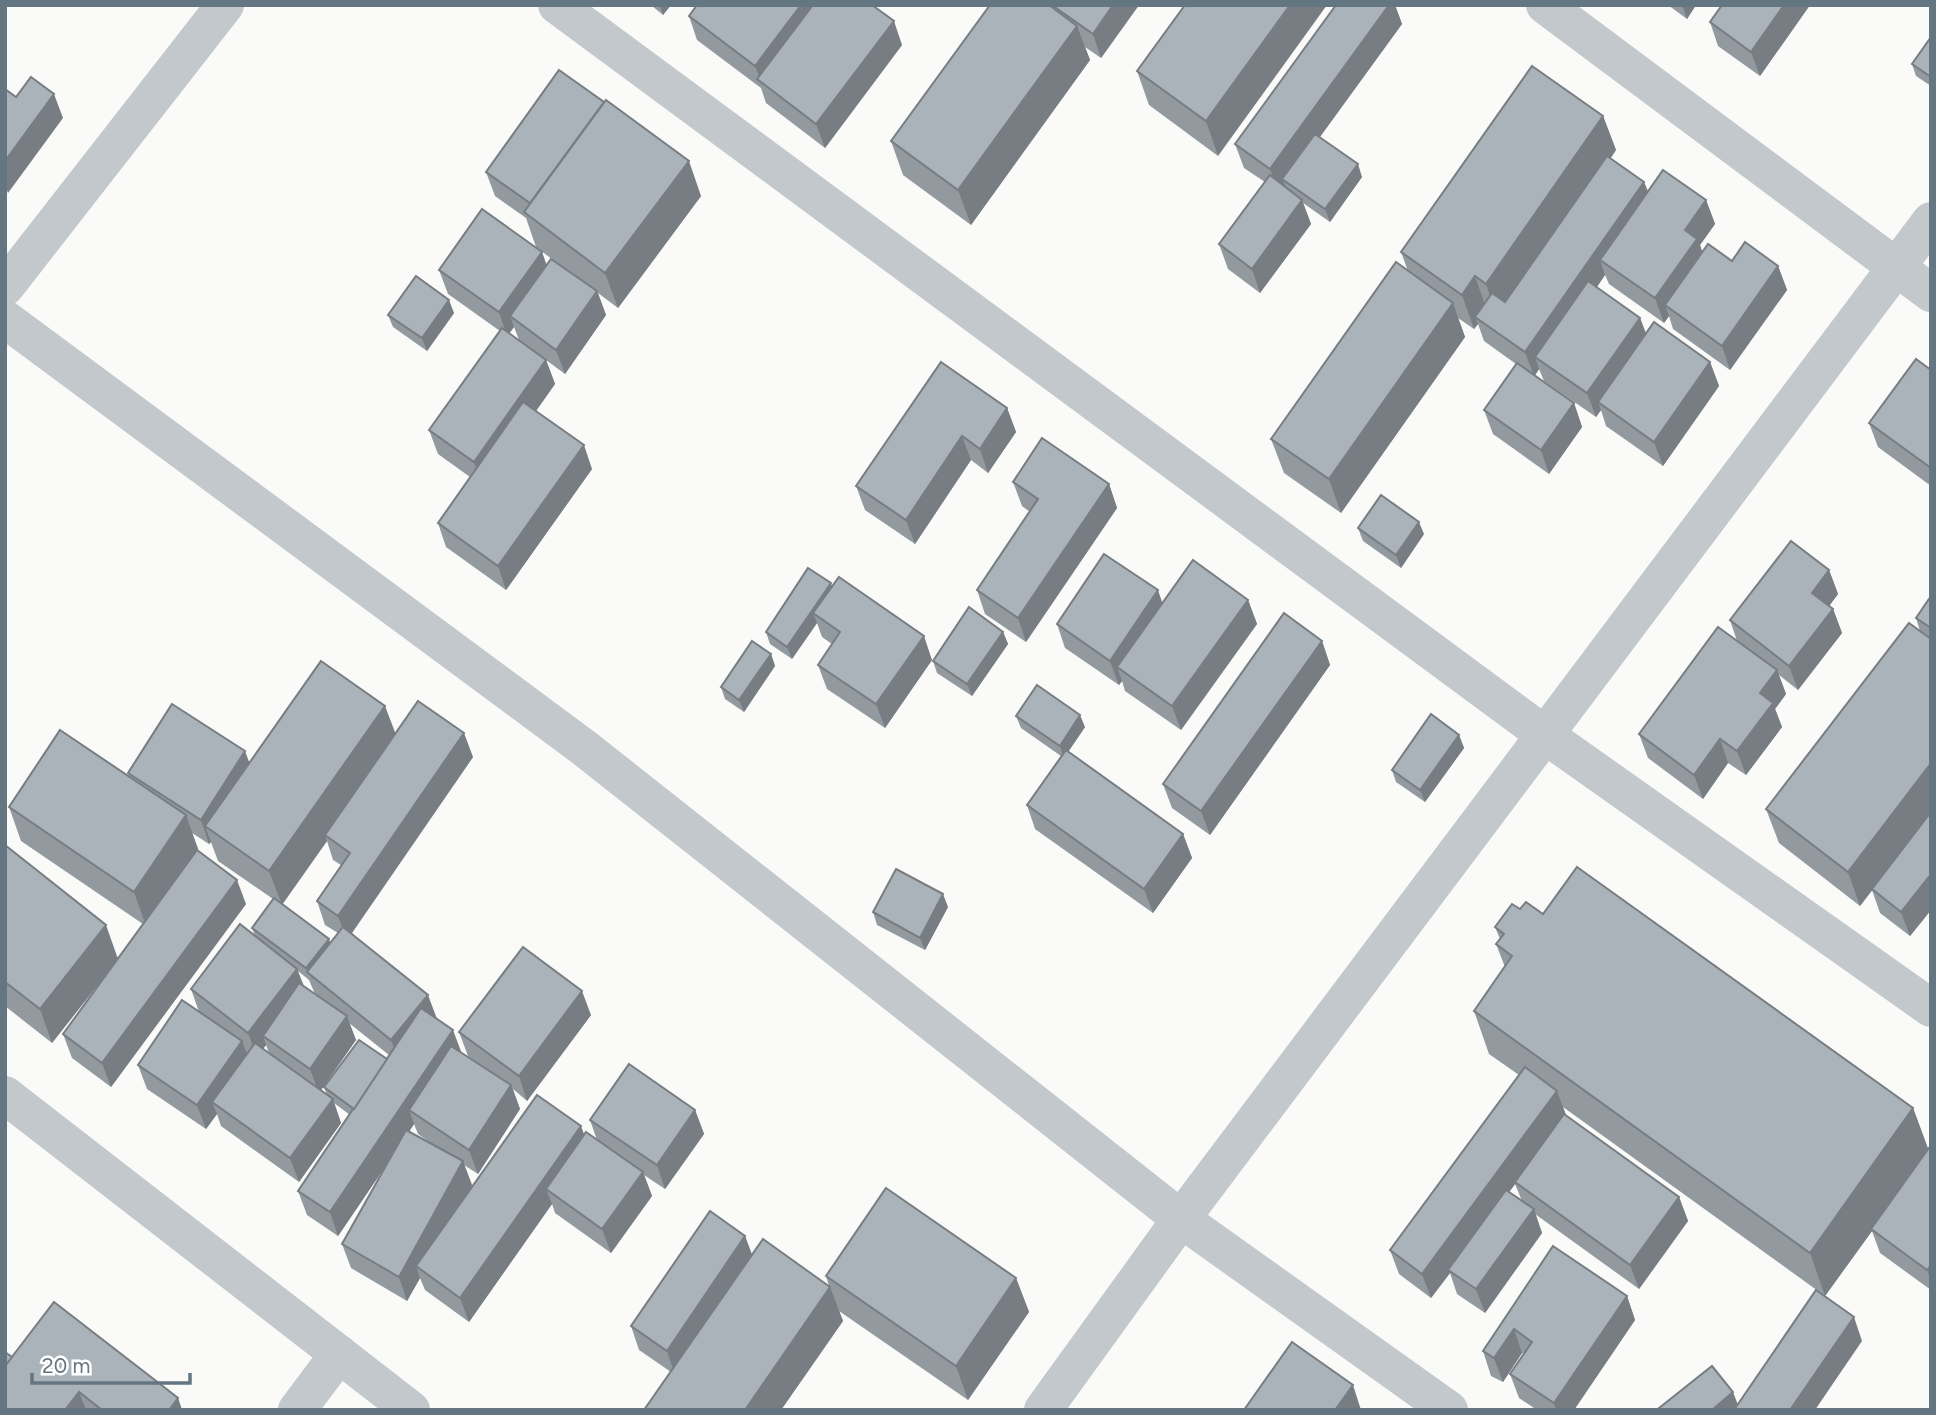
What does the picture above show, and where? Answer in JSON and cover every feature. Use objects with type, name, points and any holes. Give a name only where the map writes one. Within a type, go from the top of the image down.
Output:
[{"type":"street","points":[[5,287],[225,5]]},
{"type":"street","points":[[557,5],[1545,735],[1931,1009]]},
{"type":"street","points":[[1545,5],[1931,293]]},
{"type":"street","points":[[1043,1410],[1181,1219],[1931,221]]},
{"type":"street","points":[[5,319],[583,747],[1181,1219],[1449,1410]]},
{"type":"street","points":[[5,1095],[411,1410]]},
{"type":"street","points":[[297,1410],[339,1354]]},
{"type":"building","points":[[697,5],[801,5],[755,66],[689,16]]},
{"type":"building","points":[[813,5],[872,5],[894,21],[816,124],[757,79]]},
{"type":"building","points":[[990,5],[1049,5],[1077,26],[958,190],[891,141]]},
{"type":"building","points":[[1052,5],[1113,5],[1093,34]]},
{"type":"building","points":[[1185,5],[1290,5],[1206,121],[1137,71]]},
{"type":"building","points":[[1336,5],[1389,5],[1270,169],[1235,144]]},
{"type":"building","points":[[1722,5],[1784,5],[1751,52],[1710,22]]},
{"type":"building","points":[[1931,37],[1931,77],[1912,64]]},
{"type":"building","points":[[1532,66],[1603,116],[1486,284],[1475,276],[1462,295],[1401,252]]},
{"type":"building","points":[[559,70],[604,102],[530,203],[486,172]]},
{"type":"building","points":[[31,77],[54,94],[5,161],[5,89],[16,97]]},
{"type":"building","points":[[606,100],[689,161],[605,273],[524,212]]},
{"type":"building","points":[[1315,134],[1358,164],[1325,209],[1282,179]]},
{"type":"building","points":[[1607,156],[1644,182],[1525,352],[1475,317],[1492,293],[1505,302]]},
{"type":"building","points":[[1663,170],[1706,200],[1685,230],[1697,239],[1655,298],[1600,260]]},
{"type":"building","points":[[1270,175],[1302,200],[1252,269],[1219,244]]},
{"type":"building","points":[[482,209],[542,252],[499,312],[439,270]]},
{"type":"building","points":[[1745,242],[1778,266],[1722,346],[1665,305],[1708,244],[1732,261]]},
{"type":"building","points":[[551,259],[597,291],[556,350],[510,316]]},
{"type":"building","points":[[1396,262],[1453,303],[1329,479],[1271,439]]},
{"type":"building","points":[[416,276],[449,300],[422,338],[388,315]]},
{"type":"building","points":[[1588,281],[1640,318],[1587,393],[1535,357]]},
{"type":"building","points":[[1654,322],[1710,362],[1654,442],[1598,402]]},
{"type":"building","points":[[502,328],[546,360],[474,462],[429,430]]},
{"type":"building","points":[[1916,359],[1931,370],[1931,468],[1869,423]]},
{"type":"building","points":[[941,362],[1007,408],[980,449],[962,436],[906,520],[856,486]]},
{"type":"building","points":[[1517,363],[1574,403],[1541,450],[1484,410]]},
{"type":"building","points":[[523,402],[584,445],[498,566],[438,523]]},
{"type":"building","points":[[1042,438],[1109,484],[1018,618],[977,590],[1038,499],[1013,482]]},
{"type":"building","points":[[1381,495],[1419,522],[1396,555],[1358,528]]},
{"type":"building","points":[[1791,541],[1829,570],[1812,593],[1833,609],[1789,666],[1730,620]]},
{"type":"building","points":[[1104,554],[1158,590],[1110,661],[1057,624]]},
{"type":"building","points":[[1193,560],[1248,600],[1172,706],[1117,667]]},
{"type":"building","points":[[808,568],[831,583],[787,647],[766,632]]},
{"type":"building","points":[[839,577],[924,636],[876,704],[818,665],[840,632],[813,613]]},
{"type":"building","points":[[1931,596],[1931,628],[1916,618]]},
{"type":"building","points":[[969,607],[1003,632],[967,684],[933,661]]},
{"type":"building","points":[[1284,613],[1322,641],[1201,811],[1163,784]]},
{"type":"building","points":[[1909,623],[1931,639],[1931,763],[1848,872],[1766,809]]},
{"type":"building","points":[[1718,627],[1777,670],[1760,693],[1773,703],[1737,751],[1720,739],[1694,775],[1639,734]]},
{"type":"building","points":[[752,641],[771,654],[739,700],[721,687]]},
{"type":"building","points":[[321,661],[385,706],[269,871],[205,826]]},
{"type":"building","points":[[1037,685],[1080,715],[1060,746],[1016,716]]},
{"type":"building","points":[[418,701],[464,733],[338,916],[317,901],[350,853],[325,835]]},
{"type":"building","points":[[172,704],[245,751],[201,820],[128,773]]},
{"type":"building","points":[[1431,714],[1459,735],[1420,790],[1392,770]]},
{"type":"building","points":[[60,730],[186,815],[134,892],[9,807]]},
{"type":"building","points":[[1066,750],[1183,834],[1144,889],[1027,805]]},
{"type":"building","points":[[1931,812],[1931,874],[1901,912],[1872,889]]},
{"type":"building","points":[[5,845],[106,925],[40,1009],[5,982]]},
{"type":"building","points":[[197,850],[237,880],[102,1063],[63,1034]]},
{"type":"building","points":[[1577,867],[1913,1108],[1810,1253],[1474,1011],[1512,956],[1496,944],[1504,934],[1495,927],[1512,904],[1520,909],[1526,902],[1543,914]]},
{"type":"building","points":[[896,869],[943,894],[920,938],[873,912]]},
{"type":"building","points":[[274,898],[329,939],[306,968],[252,928]]},
{"type":"building","points":[[240,924],[297,969],[248,1033],[191,989]]},
{"type":"building","points":[[343,927],[428,995],[391,1040],[307,972]]},
{"type":"building","points":[[523,947],[582,991],[519,1076],[459,1032]]},
{"type":"building","points":[[299,983],[347,1016],[310,1069],[263,1036]]},
{"type":"building","points":[[182,1000],[242,1041],[197,1105],[138,1065]]},
{"type":"building","points":[[421,1008],[453,1030],[330,1212],[298,1191]]},
{"type":"building","points":[[359,1040],[387,1059],[354,1109],[324,1087]]},
{"type":"building","points":[[255,1043],[333,1099],[290,1158],[212,1102]]},
{"type":"building","points":[[451,1046],[511,1085],[469,1150],[409,1110]]},
{"type":"building","points":[[629,1064],[695,1110],[657,1165],[590,1120]]},
{"type":"building","points":[[1525,1067],[1557,1091],[1422,1274],[1390,1250]]},
{"type":"building","points":[[537,1095],[581,1126],[460,1298],[416,1266]]},
{"type":"building","points":[[1564,1114],[1679,1197],[1630,1265],[1515,1182]]},
{"type":"building","points":[[406,1130],[463,1161],[399,1277],[342,1244]]},
{"type":"building","points":[[586,1132],[643,1172],[602,1229],[546,1189]]},
{"type":"building","points":[[1931,1145],[1931,1265],[1927,1270],[1871,1229]]},
{"type":"building","points":[[886,1188],[1016,1278],[956,1366],[826,1276]]},
{"type":"building","points":[[1506,1190],[1534,1209],[1476,1289],[1448,1270]]},
{"type":"building","points":[[710,1211],[745,1236],[667,1351],[631,1326]]},
{"type":"building","points":[[763,1239],[830,1287],[745,1410],[644,1410]]},
{"type":"building","points":[[1553,1246],[1627,1296],[1554,1403],[1510,1374],[1532,1342],[1514,1329],[1494,1358],[1483,1351]]},
{"type":"building","points":[[1816,1290],[1854,1317],[1790,1410],[1734,1410]]},
{"type":"building","points":[[54,1302],[178,1398],[169,1410],[102,1410],[79,1392],[65,1410],[5,1410],[5,1366]]},
{"type":"building","points":[[1292,1342],[1353,1385],[1335,1410],[1244,1410]]},
{"type":"building","points":[[5,1352],[12,1357],[5,1366]]},
{"type":"building","points":[[1712,1366],[1733,1392],[1712,1410],[1659,1408]]}]
